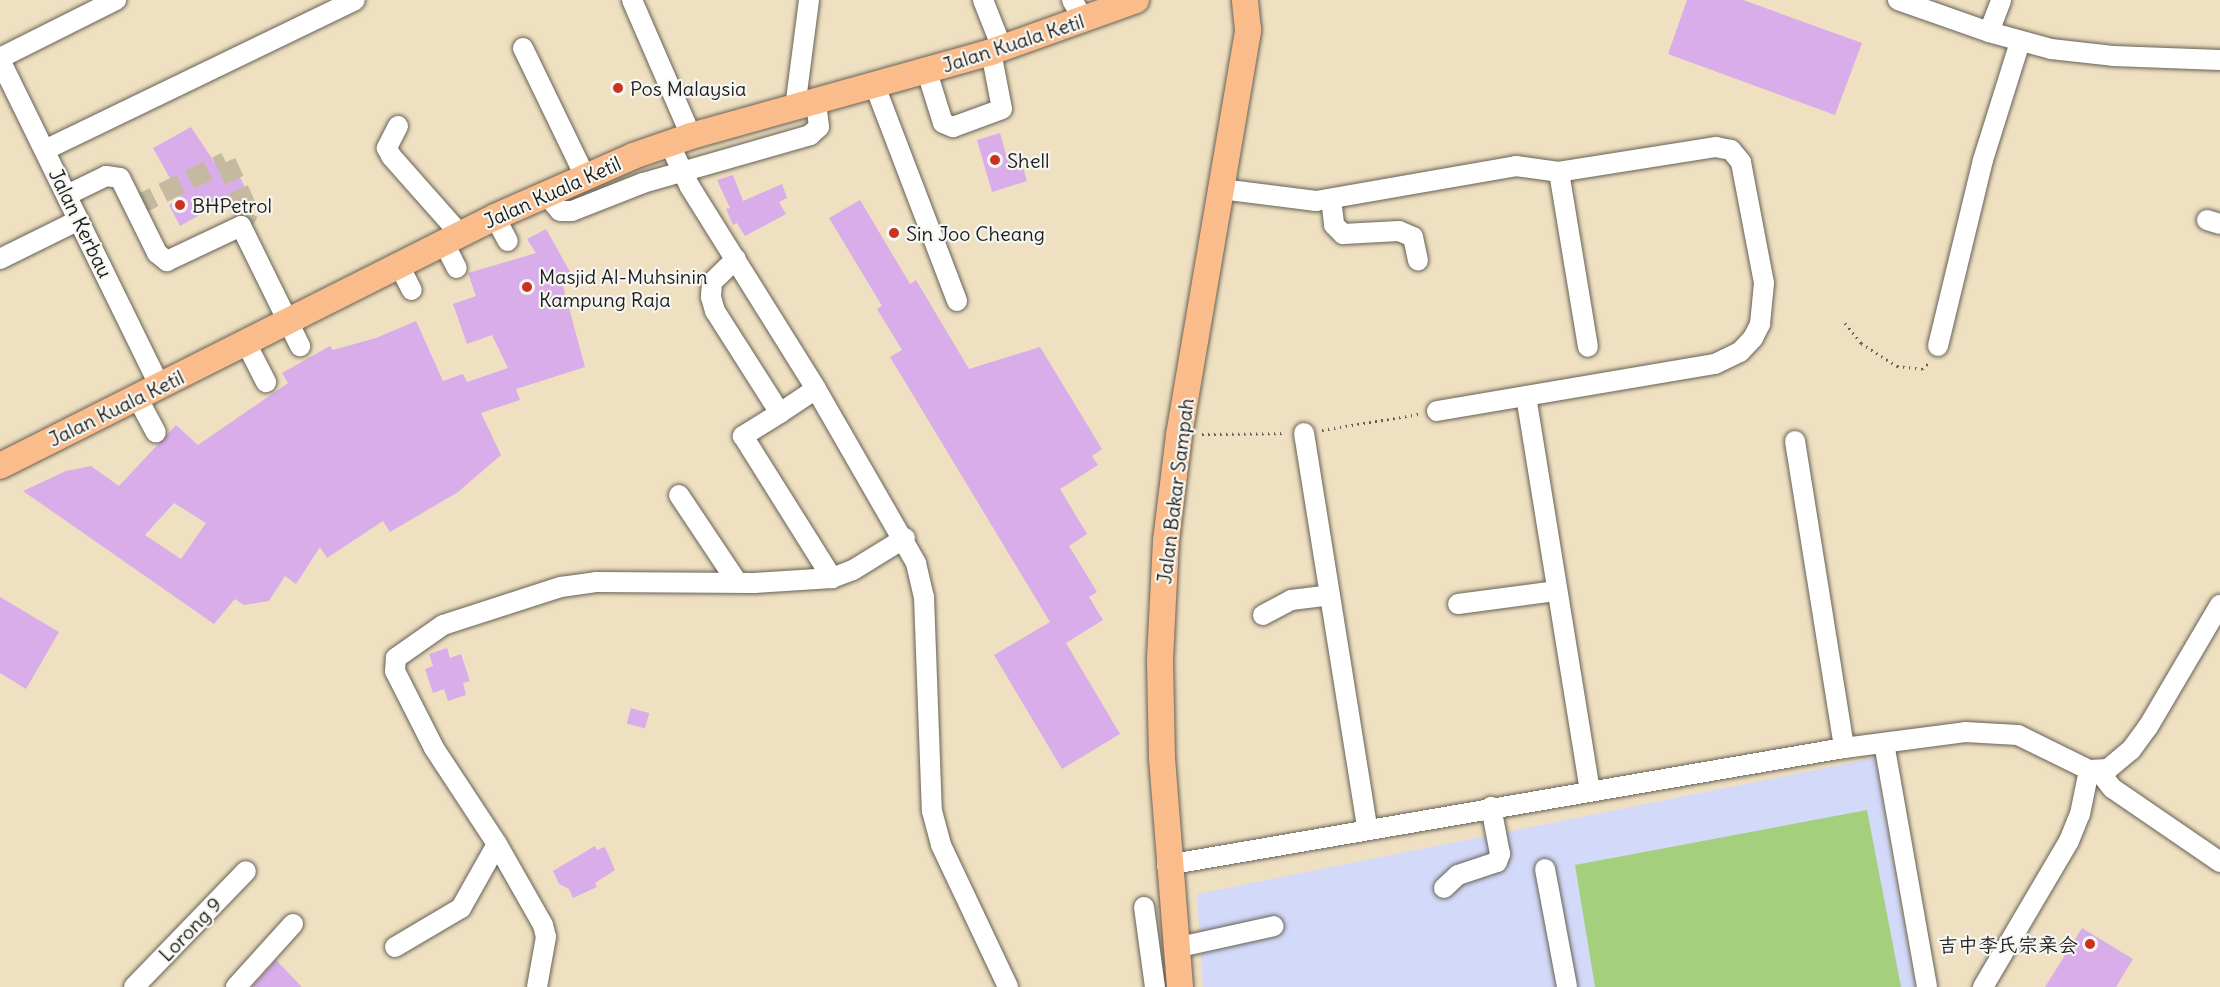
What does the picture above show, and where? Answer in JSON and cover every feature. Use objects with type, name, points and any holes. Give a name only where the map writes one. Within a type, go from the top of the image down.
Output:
[{"type":"main road","name":"Jalan Kuala Ketil","points":[[0,466],[495,217],[633,156],[680,139],[927,72],[996,50],[1078,10],[1136,0]]},
{"type":"main road","name":"Jalan Bakar Sampah","points":[[1180,987],[1167,864],[1160,659],[1166,541],[1179,435],[1248,30],[1245,0]]},
{"type":"street","points":[[0,59],[116,0]]},
{"type":"street","points":[[45,150],[355,0]]},
{"type":"street","points":[[632,0],[680,139],[681,172],[816,389],[905,538],[916,563],[924,597],[933,811],[941,845],[1008,987]]},
{"type":"street","points":[[545,193],[560,212],[572,211],[643,183],[810,135],[819,127],[805,105],[809,0]]},
{"type":"street","points":[[927,72],[943,123],[953,127],[1002,109],[996,50],[983,0]]},
{"type":"street","points":[[1898,0],[2020,42],[2097,55],[2220,60]]},
{"type":"street","points":[[1989,32],[2001,0]]},
{"type":"street","points":[[1938,346],[1983,160],[2020,42]]},
{"type":"street","points":[[523,48],[585,176]]},
{"type":"street","name":"Jalan Kerbau","points":[[0,59],[160,386]]},
{"type":"street","points":[[875,86],[957,301]]},
{"type":"street","points":[[398,126],[387,148],[452,239],[457,268]]},
{"type":"street","points":[[1221,189],[1294,199],[1331,199],[1516,166],[1558,172],[1716,147],[1731,150],[1741,162],[1756,236],[1764,305],[1753,339],[1729,359],[1437,411]]},
{"type":"street","points":[[633,156],[643,183]]},
{"type":"street","points":[[1558,172],[1588,346]]},
{"type":"street","points":[[67,195],[106,176],[120,178],[157,253],[167,261],[241,226],[300,346]]},
{"type":"street","points":[[1331,199],[1334,225],[1343,234],[1399,231],[1413,237],[1418,260]]},
{"type":"street","points":[[495,217],[508,241]]},
{"type":"street","points":[[0,259],[79,220]]},
{"type":"street","points":[[735,259],[712,282],[711,297],[715,310],[780,413]]},
{"type":"street","points":[[399,265],[412,290]]},
{"type":"street","points":[[246,343],[266,382]]},
{"type":"street","points":[[816,389],[742,436],[832,578]]},
{"type":"street","points":[[1526,396],[1555,591],[1590,791]]},
{"type":"street","points":[[137,397],[156,432]]},
{"type":"street","points":[[1304,433],[1368,828]]},
{"type":"street","points":[[1795,441],[1844,748]]},
{"type":"street","points":[[679,495],[738,582]]},
{"type":"street","points":[[537,987],[546,937],[497,844],[434,748],[395,671],[396,658],[443,625],[561,587],[627,580],[738,582],[832,578],[853,570],[905,538]]},
{"type":"street","points":[[1458,604],[1555,591]]},
{"type":"street","points":[[1263,615],[1291,600],[1330,595]]},
{"type":"street","points":[[2094,770],[2119,761],[2148,727],[2220,605]]},
{"type":"street","points":[[1167,864],[1844,748],[1965,732],[2003,732],[2031,738],[2094,770],[2112,788],[2220,862]]},
{"type":"street","points":[[1884,744],[1927,987]]},
{"type":"street","points":[[1983,987],[2068,841],[2080,814],[2094,770]]},
{"type":"street","points":[[1444,888],[1458,875],[1497,862],[1500,854],[1491,807]]},
{"type":"street","points":[[395,947],[461,908],[497,844]]},
{"type":"street","points":[[1545,869],[1567,987]]},
{"type":"street","name":"Lorong 9","points":[[135,987],[246,871]]},
{"type":"street","points":[[1144,907],[1155,987]]},
{"type":"street","points":[[236,987],[293,924]]},
{"type":"street","points":[[1175,948],[1274,926]]},
{"type":"path","points":[[1845,323],[1879,357],[1905,368],[1922,369],[1932,360],[1938,346]]},
{"type":"path","points":[[1179,435],[1304,433],[1437,411]]},
{"type":"shaded area","points":[[1875,758],[1915,987],[1203,987],[1197,894]]},
{"type":"green space","points":[[1867,810],[1901,987],[1595,987],[1575,865]]},
{"type":"building","points":[[1687,0],[1743,0],[1862,43],[1835,115],[1668,54]]},
{"type":"building","points":[[191,127],[223,175],[235,168],[246,189],[180,226],[169,205],[181,198],[153,148]]},
{"type":"building","points":[[1000,133],[1007,158],[1019,154],[1027,181],[992,192],[977,140]]},
{"type":"building","points":[[733,175],[743,201],[782,184],[787,198],[779,202],[786,214],[745,236],[737,223],[733,225],[726,209],[730,208],[717,180]]},
{"type":"building","points":[[860,200],[910,284],[916,280],[969,369],[1040,347],[1102,449],[1092,456],[1098,465],[1060,489],[1087,534],[1069,546],[1097,592],[1089,597],[1103,620],[1066,643],[1120,734],[1062,769],[994,655],[1050,622],[890,357],[902,350],[877,309],[882,306],[829,218]]},
{"type":"building","points":[[546,229],[574,279],[563,286],[585,367],[516,389],[520,400],[481,413],[501,455],[458,492],[390,532],[383,521],[327,558],[320,547],[296,584],[285,576],[269,601],[244,605],[235,599],[214,624],[23,491],[66,471],[91,466],[119,486],[176,425],[198,445],[288,383],[282,373],[330,346],[333,350],[376,338],[416,321],[443,381],[463,374],[467,382],[508,368],[492,335],[467,344],[453,304],[476,296],[468,273],[536,253],[527,239]],"holes":[[[174,503],[206,523],[181,559],[145,535]]]},
{"type":"building","points":[[0,597],[59,632],[26,689],[0,673]]},
{"type":"building","points":[[447,648],[450,658],[461,654],[470,681],[463,683],[466,695],[448,701],[444,689],[433,693],[425,669],[433,666],[429,654]]},
{"type":"building","points":[[631,708],[649,713],[645,729],[627,723]]},
{"type":"building","points":[[595,846],[597,850],[605,847],[615,870],[595,883],[597,887],[573,898],[569,889],[559,884],[553,871]]},
{"type":"building","name":"吉中李氏宗亲会","points":[[2082,928],[2133,959],[2116,987],[2045,987]]},
{"type":"building","points":[[276,960],[302,987],[252,987]]},
{"type":"tunnel","points":[[136,206],[226,162],[249,212],[241,226]]},
{"type":"place","name":"Pos Malaysia","points":[[618,88]]},
{"type":"place","name":"Shell","points":[[995,160]]},
{"type":"place","name":"BHPetrol","points":[[180,205]]},
{"type":"place","name":"Sin Joo Cheang","points":[[894,233]]},
{"type":"place","name":"Masjid Al-Muhsinin Kampung Raja","points":[[527,287]]},
{"type":"place","name":"吉中李氏宗亲会","points":[[2090,944]]}]
